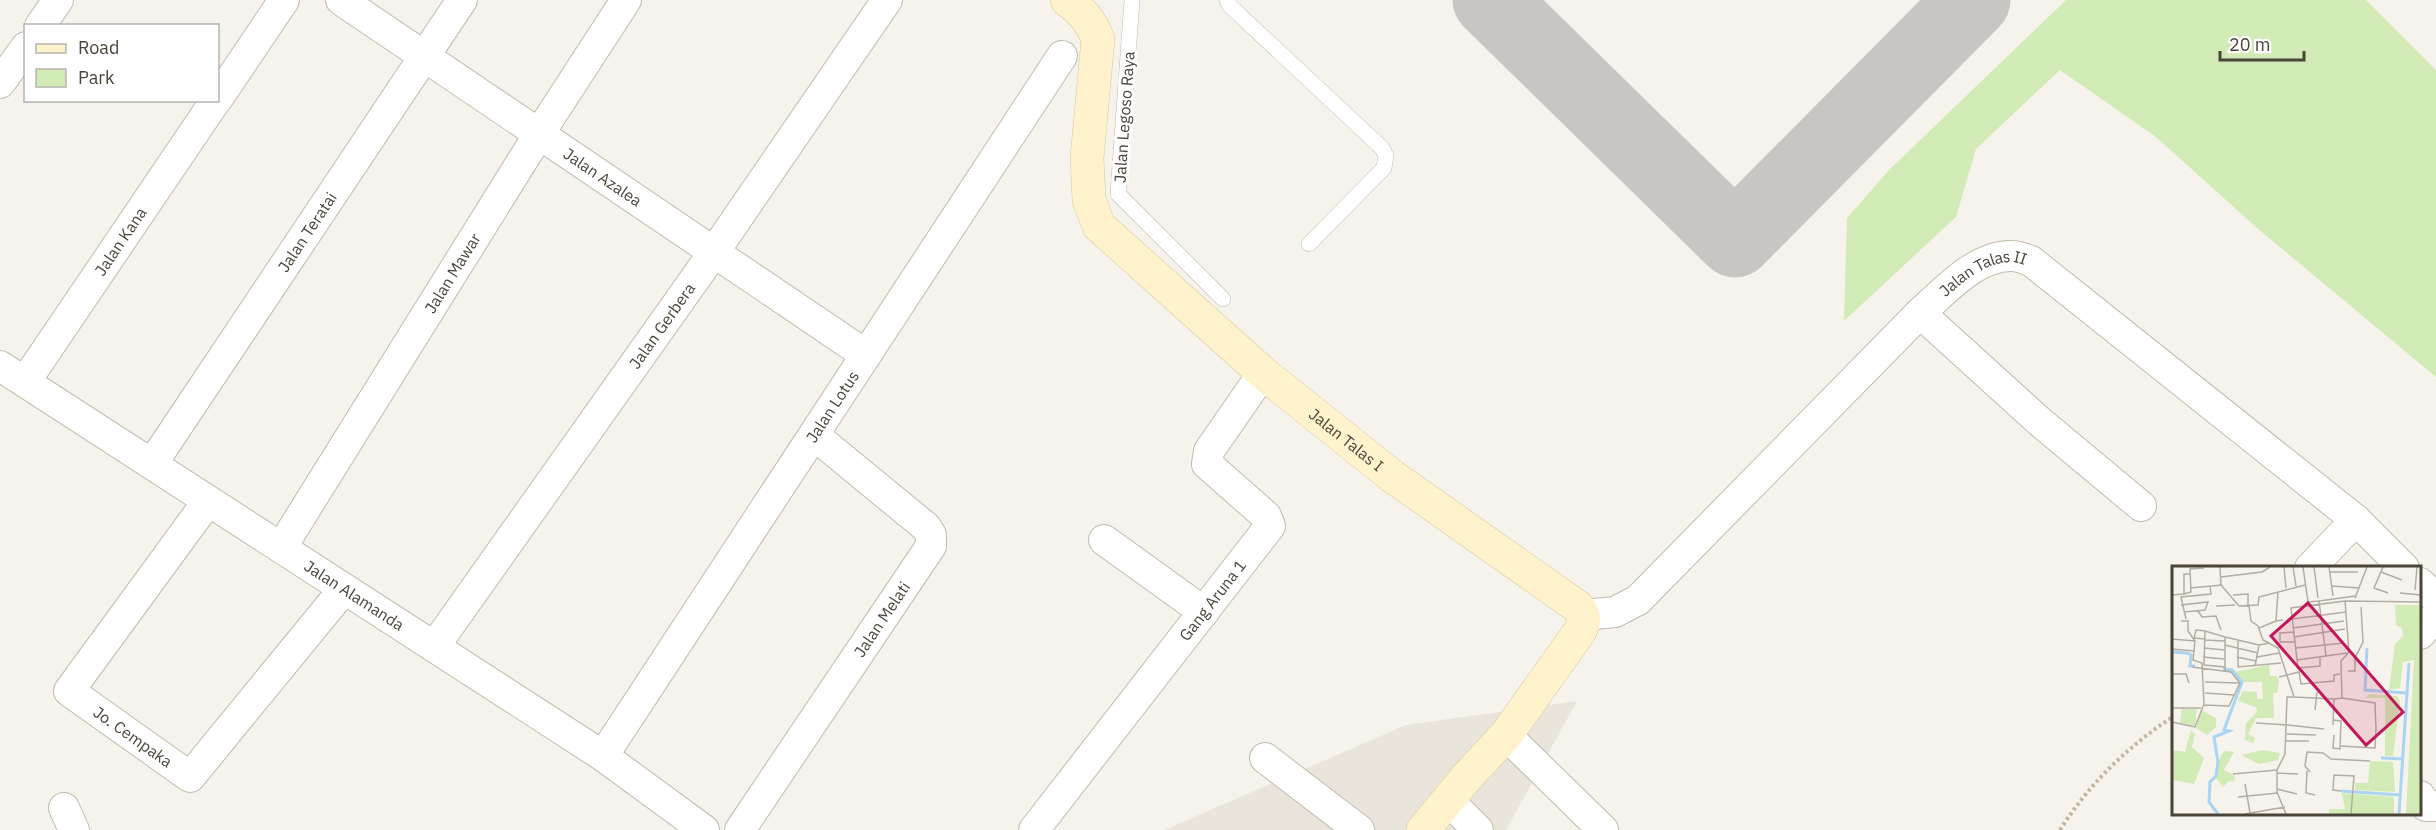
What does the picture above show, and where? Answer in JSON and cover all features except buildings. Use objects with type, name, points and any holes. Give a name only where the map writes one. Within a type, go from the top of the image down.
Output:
[{"type":"street","points":[[41,24],[58,0]]},
{"type":"street","name":"Jalan Kana","points":[[219,96],[284,0]]},
{"type":"street","name":"Jalan Azalea","points":[[341,0],[866,355]]},
{"type":"street","name":"Jalan Teratai","points":[[152,464],[462,0]]},
{"type":"street","name":"Jalan Mawar","points":[[281,548],[539,134],[626,0]]},
{"type":"street","name":"Jalan Gerbera","points":[[434,647],[714,252],[886,0]]},
{"type":"street","name":"Jalan Talas I","points":[[1067,0],[1083,12],[1098,39],[1087,158],[1089,200],[1098,226],[1263,373],[1392,476],[1578,607],[1584,615]]},
{"type":"street","points":[[0,83],[24,50]]},
{"type":"street","name":"Jalan Lotus","points":[[603,756],[1062,56]]},
{"type":"street","name":"Jalan Kana","points":[[25,382],[215,102]]},
{"type":"street","name":"Jalan Talas II","points":[[1584,615],[1615,612],[1638,600],[1920,313],[1967,272],[1992,259],[2013,256],[2031,261],[2356,520],[2403,566]]},
{"type":"street","points":[[1920,313],[2039,420],[2141,506]]},
{"type":"street","name":"Jalan Alamanda","points":[[0,366],[603,756],[704,830]]},
{"type":"street","name":"Gang Aruna 1","points":[[1034,830],[1269,526],[1266,516],[1207,464],[1209,451],[1263,373]]},
{"type":"street","name":"Jalan Melati","points":[[740,830],[931,546],[931,535],[926,527],[814,435]]},
{"type":"street","name":"Jo. Cempaka","points":[[208,501],[69,692],[190,777],[344,589]]},
{"type":"street","points":[[2311,566],[2356,520]]},
{"type":"street","points":[[1104,540],[1204,612]]},
{"type":"street","points":[[2421,584],[2436,599]]},
{"type":"street","points":[[1423,830],[1506,735],[1580,631],[1585,621],[1584,615]]},
{"type":"street","points":[[2421,633],[2436,616]]},
{"type":"street","points":[[1506,735],[1603,830]]},
{"type":"street","points":[[1265,758],[1359,830]]},
{"type":"street","points":[[2421,798],[2426,806],[2436,806]]},
{"type":"street","points":[[1448,800],[1478,830]]},
{"type":"lane","name":"Jalan Legoso Raya","points":[[1132,0],[1118,194],[1223,299]]},
{"type":"lane","points":[[1227,0],[1230,6],[1382,148],[1386,156],[1384,168],[1310,244]]},
{"type":"path","points":[[2060,830],[2081,800],[2120,756],[2172,717]]},
{"type":"shaded area","points":[[1577,701],[1506,830],[1164,830],[1406,725]]},
{"type":"green space","points":[[2066,0],[2366,0],[2436,70],[2436,377],[2257,228],[2156,137],[2060,70],[1976,149],[1956,217],[1844,321],[1847,218],[1889,170]]},
{"type":"taxiway","points":[[1490,0],[1735,240],[1973,0]]}]
